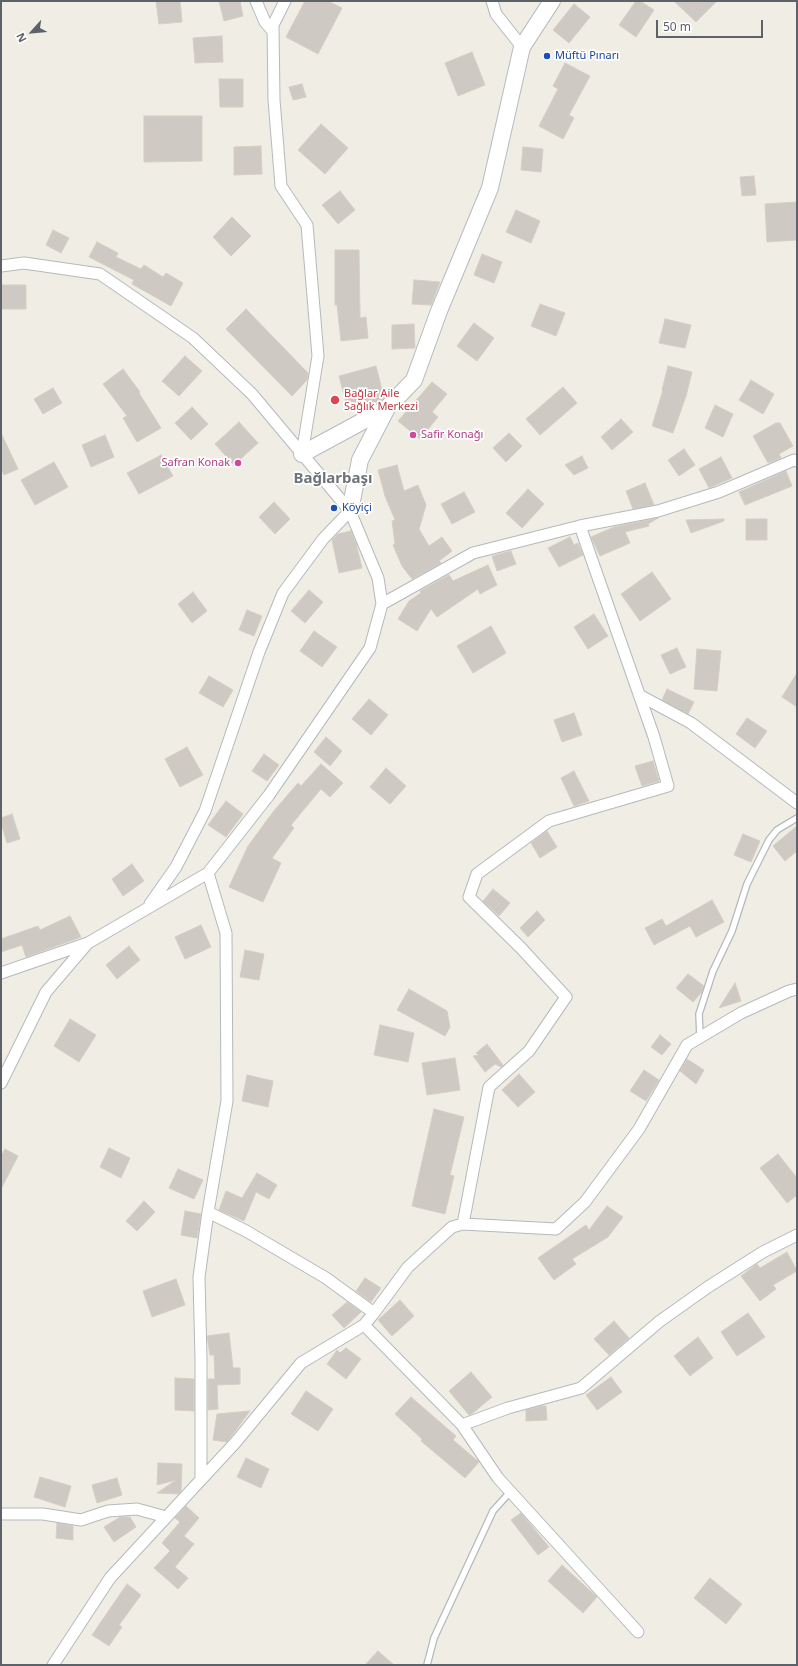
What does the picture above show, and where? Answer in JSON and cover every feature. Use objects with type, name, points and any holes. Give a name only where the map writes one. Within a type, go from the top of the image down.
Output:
[{"type":"street","points":[[256,1],[264,22],[273,31]]},
{"type":"street","points":[[285,1],[273,25],[274,100],[281,186],[307,225],[318,356],[302,454]]},
{"type":"street","points":[[492,1],[496,14],[522,46]]},
{"type":"street","points":[[147,908],[176,867],[205,811],[259,652],[283,593],[323,539],[350,511],[360,460],[387,408],[414,380],[439,311],[490,188],[522,46],[552,1]]},
{"type":"street","points":[[1,266],[24,263],[100,274],[193,338],[252,394],[350,511],[378,578],[382,604],[370,648],[269,795],[208,873],[88,943],[1,974]]},
{"type":"street","points":[[302,454],[387,408]]},
{"type":"street","points":[[382,604],[473,553],[580,526],[658,511],[720,492],[794,460],[797,461]]},
{"type":"street","points":[[463,1224],[489,1087],[528,1051],[566,997],[521,948],[469,897],[477,874],[549,821],[668,786],[654,738],[580,526]]},
{"type":"street","points":[[639,695],[691,724],[797,803]]},
{"type":"street","points":[[201,1478],[199,1277],[208,1212],[227,1101],[226,933],[208,873]]},
{"type":"street","points":[[1,1084],[46,992],[88,943]]},
{"type":"street","points":[[53,1665],[110,1578],[235,1443],[301,1363],[364,1325],[408,1267],[452,1227],[463,1224],[556,1228],[585,1202],[639,1129],[688,1046],[741,1013],[789,991],[797,989]]},
{"type":"street","points":[[208,1212],[246,1231],[326,1278],[374,1313]]},
{"type":"street","points":[[462,1425],[508,1408],[581,1388],[660,1322],[702,1291],[763,1252],[797,1235]]},
{"type":"street","points":[[364,1325],[462,1425],[498,1478],[638,1632]]},
{"type":"street","points":[[1,1514],[43,1514],[81,1520],[108,1511],[137,1509],[166,1516]]},
{"type":"lane","points":[[700,1038],[699,1014],[713,971],[732,931],[747,884],[768,840],[777,830],[797,818]]},
{"type":"lane","points":[[428,1665],[434,1638],[493,1510],[511,1491]]},
{"type":"building","points":[[156,1],[180,1],[182,22],[159,24]]},
{"type":"building","points":[[219,1],[240,1],[243,16],[224,21]]},
{"type":"building","points":[[305,1],[328,1],[342,8],[318,54],[286,37]]},
{"type":"building","points":[[636,1],[640,1],[654,10],[636,37],[619,25]]},
{"type":"building","points":[[674,1],[717,1],[696,22]]},
{"type":"building","points":[[574,4],[590,17],[569,43],[553,30]]},
{"type":"building","points":[[222,36],[223,62],[195,63],[193,38]]},
{"type":"building","points":[[472,52],[485,85],[458,96],[445,63]]},
{"type":"building","points":[[565,63],[590,76],[569,115],[574,118],[563,139],[539,126],[558,89],[553,86]]},
{"type":"building","points":[[219,79],[243,79],[243,107],[220,107]]},
{"type":"building","points":[[302,84],[306,97],[293,100],[289,87]]},
{"type":"building","points":[[144,116],[202,116],[202,161],[144,162]]},
{"type":"building","points":[[321,124],[348,148],[325,174],[298,150]]},
{"type":"building","points":[[261,146],[262,174],[234,175],[234,147]]},
{"type":"building","points":[[523,147],[543,149],[541,172],[521,170]]},
{"type":"building","points":[[754,176],[756,195],[742,196],[740,177]]},
{"type":"building","points":[[340,191],[355,210],[338,224],[322,205]]},
{"type":"building","points":[[797,202],[797,240],[767,242],[765,204]]},
{"type":"building","points":[[516,210],[540,221],[531,243],[506,232]]},
{"type":"building","points":[[232,217],[251,236],[231,256],[213,237]]},
{"type":"building","points":[[53,230],[69,238],[61,253],[46,245]]},
{"type":"building","points":[[97,242],[118,253],[116,257],[141,269],[144,265],[163,277],[166,273],[183,283],[171,306],[132,284],[134,280],[89,257]]},
{"type":"building","points":[[335,250],[359,250],[360,318],[366,317],[368,338],[341,341],[337,305],[335,305]]},
{"type":"building","points":[[482,254],[502,262],[494,283],[474,275]]},
{"type":"building","points":[[414,280],[440,282],[431,305],[412,304]]},
{"type":"building","points":[[1,285],[26,285],[26,309],[1,309]]},
{"type":"building","points":[[540,304],[565,313],[556,336],[531,326]]},
{"type":"building","points":[[246,309],[308,373],[307,380],[292,396],[226,329]]},
{"type":"building","points":[[665,319],[691,325],[685,348],[659,343]]},
{"type":"building","points":[[474,323],[494,338],[477,361],[457,346]]},
{"type":"building","points":[[414,324],[415,348],[392,349],[392,325]]},
{"type":"building","points":[[185,356],[202,371],[179,396],[162,381]]},
{"type":"building","points":[[376,366],[384,398],[375,404],[348,411],[339,376]]},
{"type":"building","points":[[668,366],[692,372],[686,396],[673,433],[652,426],[663,390]]},
{"type":"building","points":[[123,369],[140,392],[139,393],[161,428],[137,442],[123,418],[127,416],[103,384]]},
{"type":"building","points":[[751,380],[774,394],[763,414],[739,400]]},
{"type":"building","points":[[432,382],[447,394],[432,412],[438,417],[420,439],[398,421]]},
{"type":"building","points":[[563,387],[577,403],[540,435],[526,419]]},
{"type":"building","points":[[53,388],[62,403],[43,414],[34,399]]},
{"type":"building","points":[[715,405],[733,414],[723,437],[705,428]]},
{"type":"building","points":[[192,407],[208,424],[191,440],[175,423]]},
{"type":"building","points":[[621,419],[633,432],[612,450],[601,437]]},
{"type":"building","points":[[239,422],[258,443],[234,465],[215,444]]},
{"type":"building","points":[[776,423],[780,423],[793,446],[779,454],[781,458],[768,463],[753,436]]},
{"type":"building","points":[[1,433],[18,469],[4,475],[1,468]]},
{"type":"building","points":[[509,433],[522,446],[506,462],[493,448]]},
{"type":"building","points":[[105,435],[114,457],[91,467],[82,445]]},
{"type":"building","points":[[684,449],[695,465],[679,476],[668,460]]},
{"type":"building","points":[[161,455],[173,476],[139,494],[127,473]]},
{"type":"building","points":[[582,456],[588,468],[574,475],[565,465]]},
{"type":"building","points":[[721,457],[732,478],[709,488],[699,469]]},
{"type":"building","points":[[54,462],[68,487],[35,505],[21,480]]},
{"type":"building","points":[[397,465],[404,491],[418,485],[426,505],[419,529],[429,546],[442,537],[452,551],[439,561],[441,563],[412,579],[402,566],[393,545],[395,544],[392,521],[395,520],[385,496],[378,470]]},
{"type":"building","points":[[786,471],[792,486],[745,505],[739,492]]},
{"type":"building","points":[[645,483],[654,505],[633,509],[626,491]]},
{"type":"building","points":[[528,489],[544,504],[522,528],[506,513]]},
{"type":"building","points":[[464,492],[475,512],[452,524],[441,504]]},
{"type":"building","points":[[274,502],[290,519],[275,534],[259,517]]},
{"type":"building","points":[[658,518],[648,524],[649,526],[625,532],[630,543],[600,556],[591,537],[614,527]]},
{"type":"building","points":[[724,519],[724,521],[691,533],[686,520]]},
{"type":"building","points":[[746,519],[767,519],[767,540],[746,540]]},
{"type":"building","points":[[351,531],[356,543],[362,568],[339,573],[332,540],[338,534]]},
{"type":"building","points":[[570,537],[574,545],[578,543],[583,555],[559,567],[548,548]]},
{"type":"building","points":[[511,551],[516,564],[497,571],[492,556]]},
{"type":"building","points":[[488,565],[497,585],[480,594],[478,589],[437,617],[431,609],[417,631],[398,619],[409,601],[421,593],[420,591],[449,575],[453,581]]},
{"type":"building","points":[[652,572],[671,599],[640,621],[621,594]]},
{"type":"building","points":[[309,590],[323,602],[305,623],[291,611]]},
{"type":"building","points":[[193,592],[207,611],[192,623],[178,604]]},
{"type":"building","points":[[247,610],[262,616],[254,636],[239,630]]},
{"type":"building","points":[[594,614],[608,636],[588,649],[574,627]]},
{"type":"building","points":[[491,626],[506,653],[473,673],[457,646]]},
{"type":"building","points":[[314,631],[337,647],[322,667],[300,651]]},
{"type":"building","points":[[677,648],[686,667],[670,674],[661,655]]},
{"type":"building","points":[[697,649],[721,651],[717,691],[694,689]]},
{"type":"building","points":[[797,673],[797,707],[782,697]]},
{"type":"building","points":[[209,676],[233,690],[223,707],[199,693]]},
{"type":"building","points":[[667,689],[694,702],[688,714],[662,700]]},
{"type":"building","points":[[369,699],[388,715],[371,735],[352,719]]},
{"type":"building","points":[[574,713],[582,735],[562,742],[554,720]]},
{"type":"building","points":[[747,718],[767,731],[755,748],[736,734]]},
{"type":"building","points":[[326,737],[342,751],[330,766],[314,752]]},
{"type":"building","points":[[187,747],[203,775],[180,787],[165,759]]},
{"type":"building","points":[[264,754],[279,765],[267,781],[252,771]]},
{"type":"building","points":[[653,761],[659,781],[642,786],[635,766]]},
{"type":"building","points":[[321,764],[343,783],[330,797],[321,789],[291,825],[294,828],[272,858],[281,863],[263,902],[229,887],[248,846],[273,812],[298,783],[301,786]]},
{"type":"building","points":[[386,768],[406,786],[390,804],[370,787]]},
{"type":"building","points":[[574,771],[589,801],[574,806],[561,778]]},
{"type":"building","points":[[226,801],[243,814],[226,837],[208,825]]},
{"type":"building","points":[[12,814],[20,839],[7,843],[1,818]]},
{"type":"building","points":[[797,826],[797,851],[785,861],[773,846]]},
{"type":"building","points":[[547,831],[557,847],[540,858],[531,843]]},
{"type":"building","points":[[743,834],[760,841],[751,862],[734,855]]},
{"type":"building","points":[[132,864],[144,881],[123,896],[112,879]]},
{"type":"building","points":[[493,889],[510,903],[499,916],[483,901]]},
{"type":"building","points":[[712,900],[724,922],[696,937],[690,926],[654,945],[645,928],[662,919],[666,926]]},
{"type":"building","points":[[537,911],[545,920],[528,937],[520,928]]},
{"type":"building","points":[[70,916],[81,937],[26,957],[22,945],[1,952],[1,939],[38,926],[40,930]]},
{"type":"building","points":[[201,925],[211,947],[185,959],[175,937]]},
{"type":"building","points":[[129,946],[140,960],[117,979],[106,965]]},
{"type":"building","points":[[245,950],[264,954],[259,980],[240,977]]},
{"type":"building","points":[[688,974],[704,986],[702,992],[693,1002],[676,988]]},
{"type":"building","points":[[735,983],[741,1001],[719,1008]]},
{"type":"building","points":[[409,989],[447,1011],[450,1027],[445,1036],[397,1010]]},
{"type":"building","points":[[70,1019],[96,1035],[79,1062],[54,1046]]},
{"type":"building","points":[[380,1025],[414,1033],[408,1062],[374,1055]]},
{"type":"building","points":[[660,1035],[671,1044],[662,1055],[651,1047]]},
{"type":"building","points":[[487,1044],[503,1065],[501,1067],[495,1064],[485,1072],[473,1056],[479,1055],[476,1053]]},
{"type":"building","points":[[455,1058],[460,1090],[427,1095],[422,1063]]},
{"type":"building","points":[[687,1059],[704,1070],[696,1084],[680,1071]]},
{"type":"building","points":[[644,1070],[659,1080],[646,1101],[630,1091]]},
{"type":"building","points":[[519,1074],[535,1092],[518,1107],[502,1090]]},
{"type":"building","points":[[247,1075],[273,1081],[268,1107],[242,1101]]},
{"type":"building","points":[[434,1109],[464,1117],[450,1175],[454,1176],[445,1214],[412,1206]]},
{"type":"building","points":[[109,1148],[130,1158],[121,1178],[100,1167]]},
{"type":"building","points":[[5,1149],[18,1156],[1,1189],[1,1156]]},
{"type":"building","points":[[778,1154],[797,1178],[797,1195],[787,1203],[760,1168]]},
{"type":"building","points":[[178,1169],[203,1180],[194,1199],[169,1188]]},
{"type":"building","points":[[257,1173],[277,1185],[269,1199],[256,1192],[244,1221],[219,1210],[226,1191],[242,1198]]},
{"type":"building","points":[[144,1201],[155,1212],[137,1231],[126,1221]]},
{"type":"building","points":[[607,1206],[623,1217],[608,1237],[572,1259],[576,1264],[554,1280],[538,1258],[586,1225],[589,1230]]},
{"type":"building","points":[[185,1211],[201,1214],[197,1238],[181,1235]]},
{"type":"building","points":[[787,1252],[797,1271],[773,1285],[776,1289],[760,1301],[741,1276],[757,1264],[760,1268]]},
{"type":"building","points":[[365,1278],[381,1288],[371,1302],[356,1291]]},
{"type":"building","points":[[176,1279],[185,1305],[152,1317],[143,1291]]},
{"type":"building","points":[[400,1300],[414,1316],[392,1336],[378,1320]]},
{"type":"building","points":[[347,1302],[361,1312],[344,1328],[332,1315]]},
{"type":"building","points":[[748,1313],[765,1337],[737,1356],[721,1332]]},
{"type":"building","points":[[614,1321],[629,1338],[609,1355],[594,1339]]},
{"type":"building","points":[[229,1333],[233,1368],[240,1368],[240,1384],[217,1385],[218,1409],[208,1410],[208,1379],[215,1379],[214,1355],[210,1355],[207,1336]]},
{"type":"building","points":[[698,1337],[713,1358],[690,1376],[674,1356]]},
{"type":"building","points":[[346,1348],[361,1359],[346,1379],[327,1364],[337,1350],[340,1353]]},
{"type":"building","points":[[471,1372],[492,1397],[469,1415],[449,1391]]},
{"type":"building","points":[[611,1377],[622,1392],[597,1410],[586,1395]]},
{"type":"building","points":[[175,1378],[194,1379],[194,1411],[175,1410]]},
{"type":"building","points":[[306,1391],[333,1409],[318,1431],[291,1414]]},
{"type":"building","points":[[411,1397],[456,1436],[453,1440],[479,1462],[465,1478],[421,1441],[422,1439],[395,1414]]},
{"type":"building","points":[[546,1406],[547,1420],[526,1421],[526,1410]]},
{"type":"building","points":[[250,1411],[227,1442],[213,1440],[217,1414]]},
{"type":"building","points":[[246,1458],[269,1469],[261,1488],[237,1477]]},
{"type":"building","points":[[158,1463],[182,1464],[181,1491],[179,1494],[157,1493],[176,1480],[157,1485]]},
{"type":"building","points":[[40,1477],[71,1486],[65,1507],[34,1497]]},
{"type":"building","points":[[117,1478],[122,1495],[97,1503],[92,1485]]},
{"type":"building","points":[[186,1506],[199,1518],[184,1536],[194,1544],[175,1567],[188,1578],[178,1589],[154,1568],[170,1551],[162,1543],[180,1522],[175,1518]]},
{"type":"building","points":[[521,1513],[549,1547],[538,1555],[511,1520]]},
{"type":"building","points":[[120,1517],[130,1517],[136,1527],[114,1542],[104,1527]]},
{"type":"building","points":[[57,1523],[73,1526],[73,1540],[56,1538]]},
{"type":"building","points":[[562,1565],[597,1597],[583,1613],[548,1581]]},
{"type":"building","points":[[710,1578],[742,1604],[726,1624],[694,1598]]},
{"type":"building","points":[[127,1584],[141,1595],[119,1625],[122,1627],[109,1646],[92,1635]]},
{"type":"building","points":[[378,1651],[394,1665],[365,1665]]},
{"type":"place","name":"Müftü Pınarı","points":[[547,56]]},
{"type":"place","name":"Bağlar Aile Sağlık Merkezi","points":[[335,400]]},
{"type":"place","name":"Safir Konağı","points":[[413,435]]},
{"type":"place","name":"Safran Konak","points":[[238,463]]},
{"type":"place","name":"Köyiçi","points":[[334,508]]},
{"type":"district","name":"Bağlarbaşı","points":[[333,479]]}]
